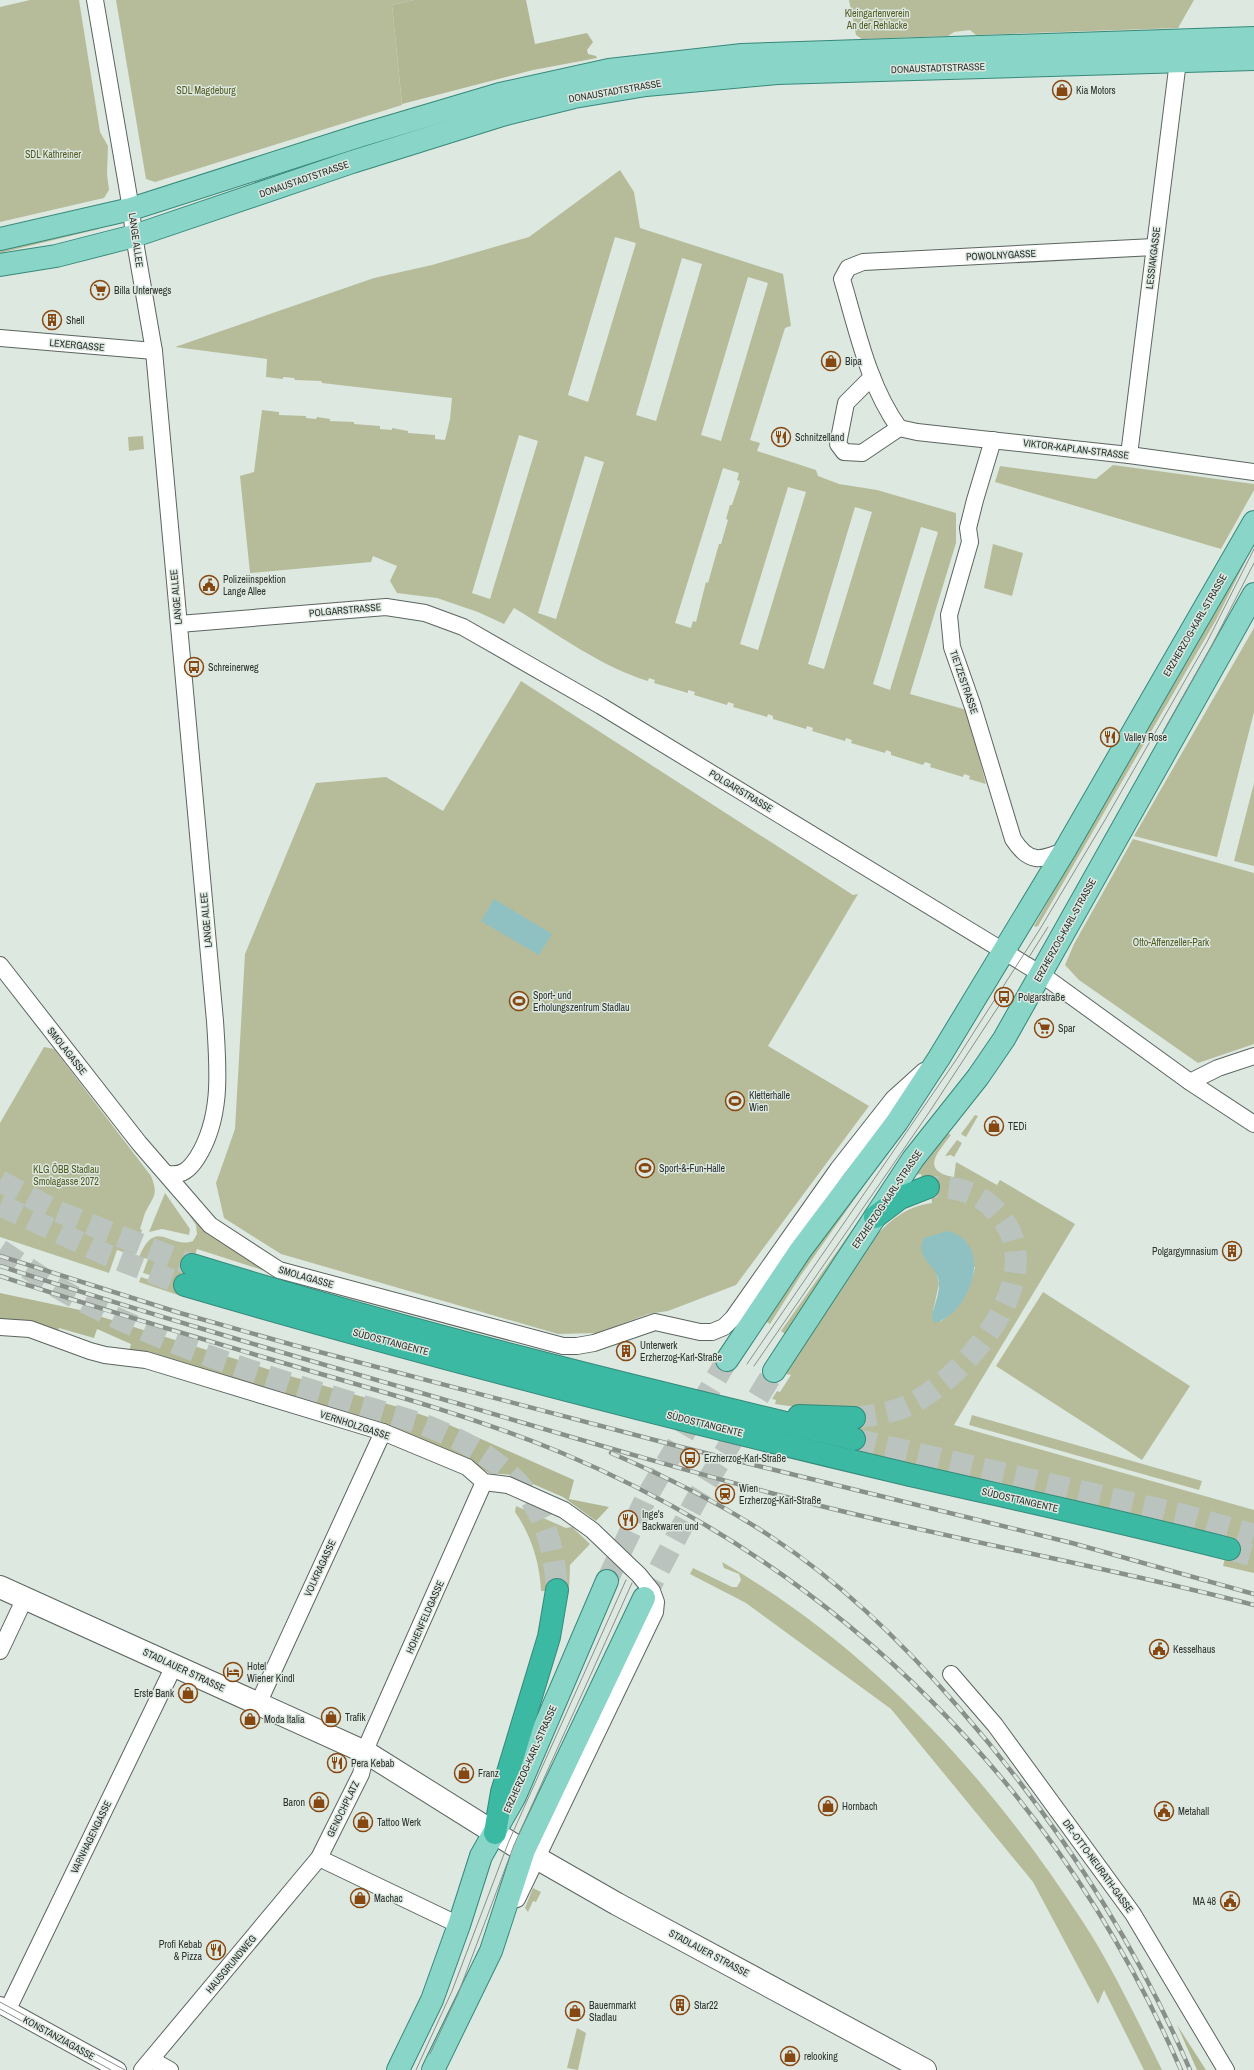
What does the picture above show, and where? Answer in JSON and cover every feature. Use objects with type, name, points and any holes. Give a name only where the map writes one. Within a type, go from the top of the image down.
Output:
[{"type":"highway","points":[[875,1217],[900,1198],[928,1187]]},
{"type":"highway","name":"SÜDOSTTANGENTE","points":[[854,1440],[188,1275],[292,1316],[637,1407],[900,1472],[1228,1549]]},
{"type":"highway","points":[[778,1422],[800,1416],[854,1418]]},
{"type":"highway","points":[[495,1833],[502,1792],[549,1637],[556,1590]]},
{"type":"main road","name":"DONAUSTADTSTRASSE","points":[[0,239],[131,209],[362,135],[500,94],[609,70],[742,55],[1254,38]]},
{"type":"main road","name":"DONAUSTADTSTRASSE","points":[[0,265],[56,256],[134,236],[352,162],[502,115],[574,97],[646,85],[777,73],[1254,59]]},
{"type":"main road","name":"ERZHERZOG-KARL-STRASSE","points":[[727,1360],[800,1251],[897,1122],[939,1058],[1065,850],[1254,522]]},
{"type":"main road","name":"ERZHERZOG-KARL-STRASSE","points":[[774,1371],[913,1159],[978,1077],[1004,1039],[1042,974],[1102,862],[1254,594]]},
{"type":"main road","name":"ERZHERZOG-KARL-STRASSE","points":[[398,2070],[432,2000],[459,1925],[481,1856],[515,1796],[607,1581]]},
{"type":"main road","points":[[433,2070],[491,1951],[531,1854],[649,1605]]},
{"type":"street","name":"LANGE ALLEE","points":[[95,0],[154,351],[215,1021],[218,1080],[216,1110],[205,1145],[184,1173],[177,1175],[168,1174]]},
{"type":"street","name":"LESSIAKGASSE","points":[[1129,455],[1178,61]]},
{"type":"street","name":"POWOLNYGASSE","points":[[872,377],[842,279],[848,268],[863,262],[1154,247]]},
{"type":"street","name":"LEXERGASSE","points":[[0,338],[154,351]]},
{"type":"street","points":[[872,377],[886,410],[899,428],[862,453],[844,452],[838,444],[846,403],[872,377]]},
{"type":"street","name":"VIKTOR-KAPLAN-STRASSE","points":[[899,428],[917,432],[1129,455],[1254,472]]},
{"type":"street","name":"TIETZESTRASSE","points":[[994,440],[975,500],[968,528],[970,542],[949,615],[952,647],[973,707],[1013,839],[1021,852],[1039,858],[1049,857],[1065,850]]},
{"type":"street","name":"POLGARSTRASSE","points":[[179,624],[386,607],[425,613],[463,627],[601,706],[1042,974],[1190,1082],[1254,1124]]},
{"type":"street","name":"SMOLAGASSE","points":[[0,965],[139,1143],[168,1174],[210,1225],[261,1260],[286,1272],[563,1346],[577,1346],[594,1343],[655,1322],[700,1332],[712,1332]]},
{"type":"street","points":[[1190,1082],[1218,1068],[1254,1056]]},
{"type":"street","name":"ERZHERZOG-KARL-STRASSE","points":[[712,1332],[724,1326],[733,1318],[800,1222],[893,1099],[939,1058]]},
{"type":"street","name":"VERNHOLZGASSE","points":[[0,1327],[30,1329],[90,1351],[146,1360],[383,1432],[467,1467],[484,1482]]},
{"type":"street","name":"VOLKRAGASSE","points":[[258,1704],[383,1432]]},
{"type":"street","points":[[484,1482],[508,1485],[538,1497],[564,1510],[592,1530],[639,1575],[652,1591],[656,1602],[649,1605]]},
{"type":"street","name":"HOHENFELDGASSE","points":[[367,1753],[370,1741],[484,1482]]},
{"type":"street","name":"STADLAUER STRASSE","points":[[0,1587],[367,1753]]},
{"type":"street","points":[[0,1651],[25,1598]]},
{"type":"street","name":"VARNHAGENGASSE","points":[[4,2007],[174,1666]]},
{"type":"street","name":"DR.-OTTO-NEURATH-GASSE","points":[[951,1674],[995,1725],[1134,1914],[1226,2070]]},
{"type":"street","points":[[367,1753],[495,1833]]},
{"type":"street","name":"GENOCHPLATZ","points":[[319,1858],[361,1774],[367,1753]]},
{"type":"street","name":"STADLAUER STRASSE","points":[[495,1833],[629,1911],[925,2070]]},
{"type":"street","points":[[319,1858],[459,1925]]},
{"type":"street","name":"HAUSGRUNDWEG","points":[[147,2065],[319,1858]]},
{"type":"street","name":"KONSTANZIAGASSE","points":[[4,2007],[118,2070]]},
{"type":"street","points":[[147,2065],[170,2070]]},
{"type":"green space","name":"SDL Kathreiner","points":[[30,0],[79,0],[100,132],[108,146],[107,174],[109,190],[104,198],[0,222],[0,7]]},
{"type":"green space","name":"SDL Magdeburg","points":[[116,0],[414,0],[392,5],[402,105],[155,182],[146,179]]},
{"type":"green space","points":[[414,0],[526,0],[535,44],[587,33],[593,42],[587,50],[588,54],[596,56],[597,58],[533,70],[402,104],[392,5]]},
{"type":"green space","name":"Kleingartenverein An der Rehlacke","points":[[849,0],[1194,0],[1178,28],[976,35],[970,30],[954,32],[948,36],[862,39],[856,35]]},
{"type":"green space","points":[[620,170],[634,192],[640,228],[783,274],[791,326],[785,328],[750,440],[760,443],[757,451],[816,470],[818,476],[839,484],[877,490],[956,513],[956,543],[910,694],[967,710],[986,784],[969,779],[970,776],[964,774],[963,777],[930,767],[931,764],[925,762],[923,765],[891,755],[891,752],[886,750],[885,753],[851,743],[852,740],[846,738],[845,741],[812,731],[813,728],[807,726],[806,729],[773,719],[773,716],[768,714],[767,717],[733,707],[734,704],[728,702],[727,705],[694,695],[695,692],[688,690],[688,693],[654,683],[655,680],[649,678],[648,681],[630,675],[579,649],[514,608],[504,624],[478,612],[437,598],[397,593],[390,581],[397,566],[373,556],[371,562],[250,573],[240,476],[254,472],[262,410],[279,412],[279,415],[306,416],[306,418],[316,419],[317,417],[330,419],[330,421],[354,422],[354,424],[380,426],[380,429],[392,430],[392,428],[408,431],[408,433],[435,435],[435,439],[445,440],[450,419],[452,398],[322,383],[321,381],[295,380],[294,378],[283,377],[283,379],[266,377],[267,359],[175,347],[374,278],[432,265],[529,237]],"holes":[[[615,237],[636,243],[588,402],[568,395]],[[682,258],[702,264],[656,421],[636,415]],[[748,277],[768,283],[721,441],[701,435]],[[519,435],[538,441],[490,599],[472,593]],[[585,456],[604,462],[556,619],[538,613]],[[723,468],[739,473],[737,480],[740,481],[732,505],[730,505],[726,519],[728,520],[721,544],[719,544],[708,583],[706,582],[696,622],[693,621],[691,628],[675,623]],[[788,487],[806,492],[758,650],[740,644]],[[855,507],[872,512],[824,669],[808,664]],[[921,527],[938,532],[890,690],[873,684]]]},
{"type":"green space","points":[[98,226],[99,229],[0,253],[0,250]]},
{"type":"green space","points":[[143,436],[144,449],[129,451],[128,437]]},
{"type":"green space","points":[[1113,465],[1254,484],[1254,490],[1221,549],[995,482],[1000,466],[1096,479]]},
{"type":"green space","points":[[1254,538],[1254,544],[1216,620],[1038,926],[1034,926]]},
{"type":"green space","points":[[993,544],[1023,553],[1012,596],[984,588]]},
{"type":"green space","points":[[1254,628],[1254,712],[1217,857],[1134,836]]},
{"type":"green space","name":"Sport- und Erholungszentrum Stadlau","points":[[521,681],[853,895],[858,894],[768,1046],[869,1106],[736,1285],[668,1311],[648,1314],[598,1333],[558,1334],[281,1254],[224,1218],[216,1183],[235,1129],[245,954],[316,783],[386,777],[443,811]]},
{"type":"green space","points":[[1254,783],[1254,866],[1234,861]]},
{"type":"green space","name":"Otto-Affenzeller-Park","points":[[1133,839],[1254,873],[1254,1044],[1198,1063],[1079,980],[1065,965],[1074,944]]},
{"type":"green space","name":"KLG ÖBB Stadlau Smolagasse 2072","points":[[44,1047],[54,1049],[151,1176],[155,1188],[154,1196],[144,1215],[140,1229],[142,1230],[133,1255],[117,1250],[109,1273],[0,1237],[0,1123]]},
{"type":"green space","points":[[975,1115],[978,1116],[966,1137],[961,1134]]},
{"type":"green space","points":[[909,1122],[801,1275],[770,1324],[762,1319]]},
{"type":"green space","points":[[946,1132],[951,1135],[934,1160],[934,1166],[937,1170],[954,1177],[956,1162],[997,1185],[1000,1180],[1075,1224],[954,1425],[1254,1510],[1254,1573],[1223,1566],[1225,1558],[1230,1559],[1235,1539],[855,1451],[860,1429],[856,1407],[836,1409],[795,1407],[775,1404],[776,1400],[772,1399],[777,1391],[780,1392],[791,1375],[783,1373],[871,1241],[891,1221],[906,1211],[932,1203],[930,1177],[922,1178],[921,1174],[914,1175]],"holes":[[[975,1267],[964,1297],[954,1310],[941,1321],[933,1311],[939,1284],[936,1272]]]},
{"type":"green space","points":[[957,1140],[962,1143],[954,1157],[951,1155],[945,1156]]},
{"type":"green space","points":[[165,1193],[190,1229],[189,1235],[162,1229],[149,1232]]},
{"type":"green space","points":[[180,1201],[272,1273],[197,1249],[181,1296],[139,1282],[141,1277],[156,1282],[157,1277],[143,1273],[148,1259],[139,1257],[145,1245],[151,1238],[157,1236],[164,1237],[177,1242],[185,1243],[193,1241],[197,1234],[196,1225]]},
{"type":"green space","points":[[871,1203],[788,1336],[781,1331]]},
{"type":"green space","points":[[1043,1292],[1190,1386],[1142,1460],[996,1366]]},
{"type":"green space","points":[[0,1293],[80,1310],[283,1374],[405,1409],[445,1423],[574,1480],[569,1499],[609,1507],[596,1521],[563,1497],[512,1475],[489,1473],[455,1453],[398,1429],[350,1413],[129,1352],[131,1344],[97,1329],[94,1338],[59,1328],[57,1333],[0,1322]]},
{"type":"green space","points":[[972,1415],[1202,1481],[1199,1490],[969,1425]]},
{"type":"green space","points":[[516,1506],[566,1528],[572,1527],[590,1544],[570,1565],[569,1590],[541,1591],[537,1560],[526,1530],[515,1512]]},
{"type":"green space","points":[[722,1562],[776,1596],[828,1634],[877,1676],[924,1720],[967,1768],[1009,1817],[1083,1922],[1115,1976],[1162,2070],[1144,2070],[1104,1990],[1098,2004],[1033,1882],[891,1709],[746,1603],[690,1574],[693,1568],[732,1587],[737,1587],[741,1580],[739,1574],[724,1568]]},
{"type":"green space","points":[[533,1888],[541,1892],[536,1902],[533,1901],[528,1912],[525,1908]]},
{"type":"green space","points":[[1177,2025],[1206,2070],[1197,2070]]},
{"type":"green space","points":[[577,2028],[586,2033],[578,2070],[567,2068]]},
{"type":"water","points":[[494,899],[552,934],[539,955],[481,921]]},
{"type":"water","points":[[948,1231],[962,1238],[971,1249],[974,1263],[973,1278],[959,1306],[948,1316],[935,1323],[932,1318],[939,1289],[938,1278],[924,1257],[921,1245],[924,1238]]},
{"type":"tunnel","points":[[0,1181],[54,1210],[192,1265]]},
{"type":"tunnel","points":[[854,1418],[899,1409],[913,1403],[935,1389],[958,1369],[980,1345],[998,1318],[1011,1289],[1016,1261],[1011,1234],[994,1209],[980,1198],[964,1191],[947,1187],[928,1187]]},
{"type":"tunnel","points":[[0,1205],[109,1256],[185,1285]]},
{"type":"tunnel","points":[[0,1250],[65,1292],[169,1341],[252,1371],[422,1424],[451,1436],[477,1450],[500,1466],[519,1484],[534,1505],[545,1529],[553,1557],[557,1590]]},
{"type":"tunnel","points":[[607,1581],[646,1498],[727,1360]]},
{"type":"tunnel","points":[[644,1598],[695,1502],[774,1371]]},
{"type":"tunnel","points":[[854,1439],[1184,1515],[1254,1535]]},
{"type":"tunnel","points":[[1229,1549],[1254,1556]]},
{"type":"tram line","points":[[747,1364],[956,1060],[1040,929],[1105,820],[1207,642],[1254,549]]},
{"type":"tram line","points":[[1164,730],[1212,645],[1254,563]]},
{"type":"tram line","points":[[1029,957],[1048,927]]},
{"type":"tram line","points":[[754,1366],[930,1111],[1004,998]]},
{"type":"tram line","points":[[416,2070],[452,1991],[509,1841],[626,1580]]},
{"type":"tram line","points":[[430,2054],[458,1994],[514,1845],[632,1583]]},
{"type":"tram line","points":[[0,2002],[125,2070]]},
{"type":"tram line","points":[[0,2009],[111,2070]]},
{"type":"railway","points":[[0,1256],[180,1313],[293,1345],[685,1448],[1072,1543],[1254,1594]]},
{"type":"railway","points":[[0,1266],[228,1336],[730,1482],[875,1519],[1146,1579],[1254,1605]]},
{"type":"railway","points":[[0,1276],[157,1326],[440,1409],[532,1441],[562,1453],[665,1502],[761,1560],[850,1627],[932,1701],[1006,1783],[1072,1872],[1131,1968],[1181,2070]]},
{"type":"railway","points":[[611,1453],[694,1492],[773,1538],[799,1556],[848,1595],[872,1616],[917,1661],[994,1749],[1059,1835],[1117,1926],[1168,2021],[1190,2070]]},
{"type":"place","name":"Kia Motors","points":[[1062,90]]},
{"type":"place","name":"Billa Unterwegs","points":[[100,290]]},
{"type":"place","name":"Shell","points":[[52,320]]},
{"type":"place","name":"Bipa","points":[[831,361]]},
{"type":"place","name":"Schnitzelland","points":[[781,437]]},
{"type":"place","name":"Polizeiinspektion Lange Allee","points":[[209,585]]},
{"type":"place","name":"Schreinerweg","points":[[194,667]]},
{"type":"place","name":"Valley Rose","points":[[1110,737]]},
{"type":"place","name":"Polgarstraße","points":[[1004,997]]},
{"type":"place","name":"Sport- und Erholungszentrum Stadlau","points":[[519,1001]]},
{"type":"place","name":"Spar","points":[[1044,1028]]},
{"type":"place","name":"Kletterhalle Wien","points":[[735,1101]]},
{"type":"place","name":"TEDi","points":[[994,1126]]},
{"type":"place","name":"Sport-&-Fun-Halle","points":[[645,1168]]},
{"type":"place","name":"Polgargymnasium","points":[[1232,1251]]},
{"type":"place","name":"Unterwerk Erzherzog-Karl-Straße","points":[[626,1351]]},
{"type":"place","name":"Erzherzog-Karl-Straße","points":[[690,1458]]},
{"type":"place","name":"Wien Erzherzog-Karl-Straße","points":[[725,1494]]},
{"type":"place","name":"Inge's Backwaren und","points":[[628,1520]]},
{"type":"place","name":"Kesselhaus","points":[[1159,1649]]},
{"type":"place","name":"Hotel Wiener Kindl","points":[[233,1672]]},
{"type":"place","name":"Erste Bank","points":[[188,1693]]},
{"type":"place","name":"Trafik","points":[[331,1717]]},
{"type":"place","name":"Moda Italia","points":[[250,1719]]},
{"type":"place","name":"Pera Kebab","points":[[337,1763]]},
{"type":"place","name":"Franz","points":[[464,1773]]},
{"type":"place","name":"Baron","points":[[319,1802]]},
{"type":"place","name":"Hornbach","points":[[828,1806]]},
{"type":"place","name":"Metahall","points":[[1164,1811]]},
{"type":"place","name":"Tattoo Werk","points":[[363,1822]]},
{"type":"place","name":"Machac","points":[[360,1898]]},
{"type":"place","name":"MA 48","points":[[1230,1901]]},
{"type":"place","name":"Profi Kebab & Pizza","points":[[216,1950]]},
{"type":"place","name":"Star22","points":[[680,2005]]},
{"type":"place","name":"Bauernmarkt Stadlau","points":[[575,2011]]},
{"type":"place","name":"relooking","points":[[790,2056]]}]
